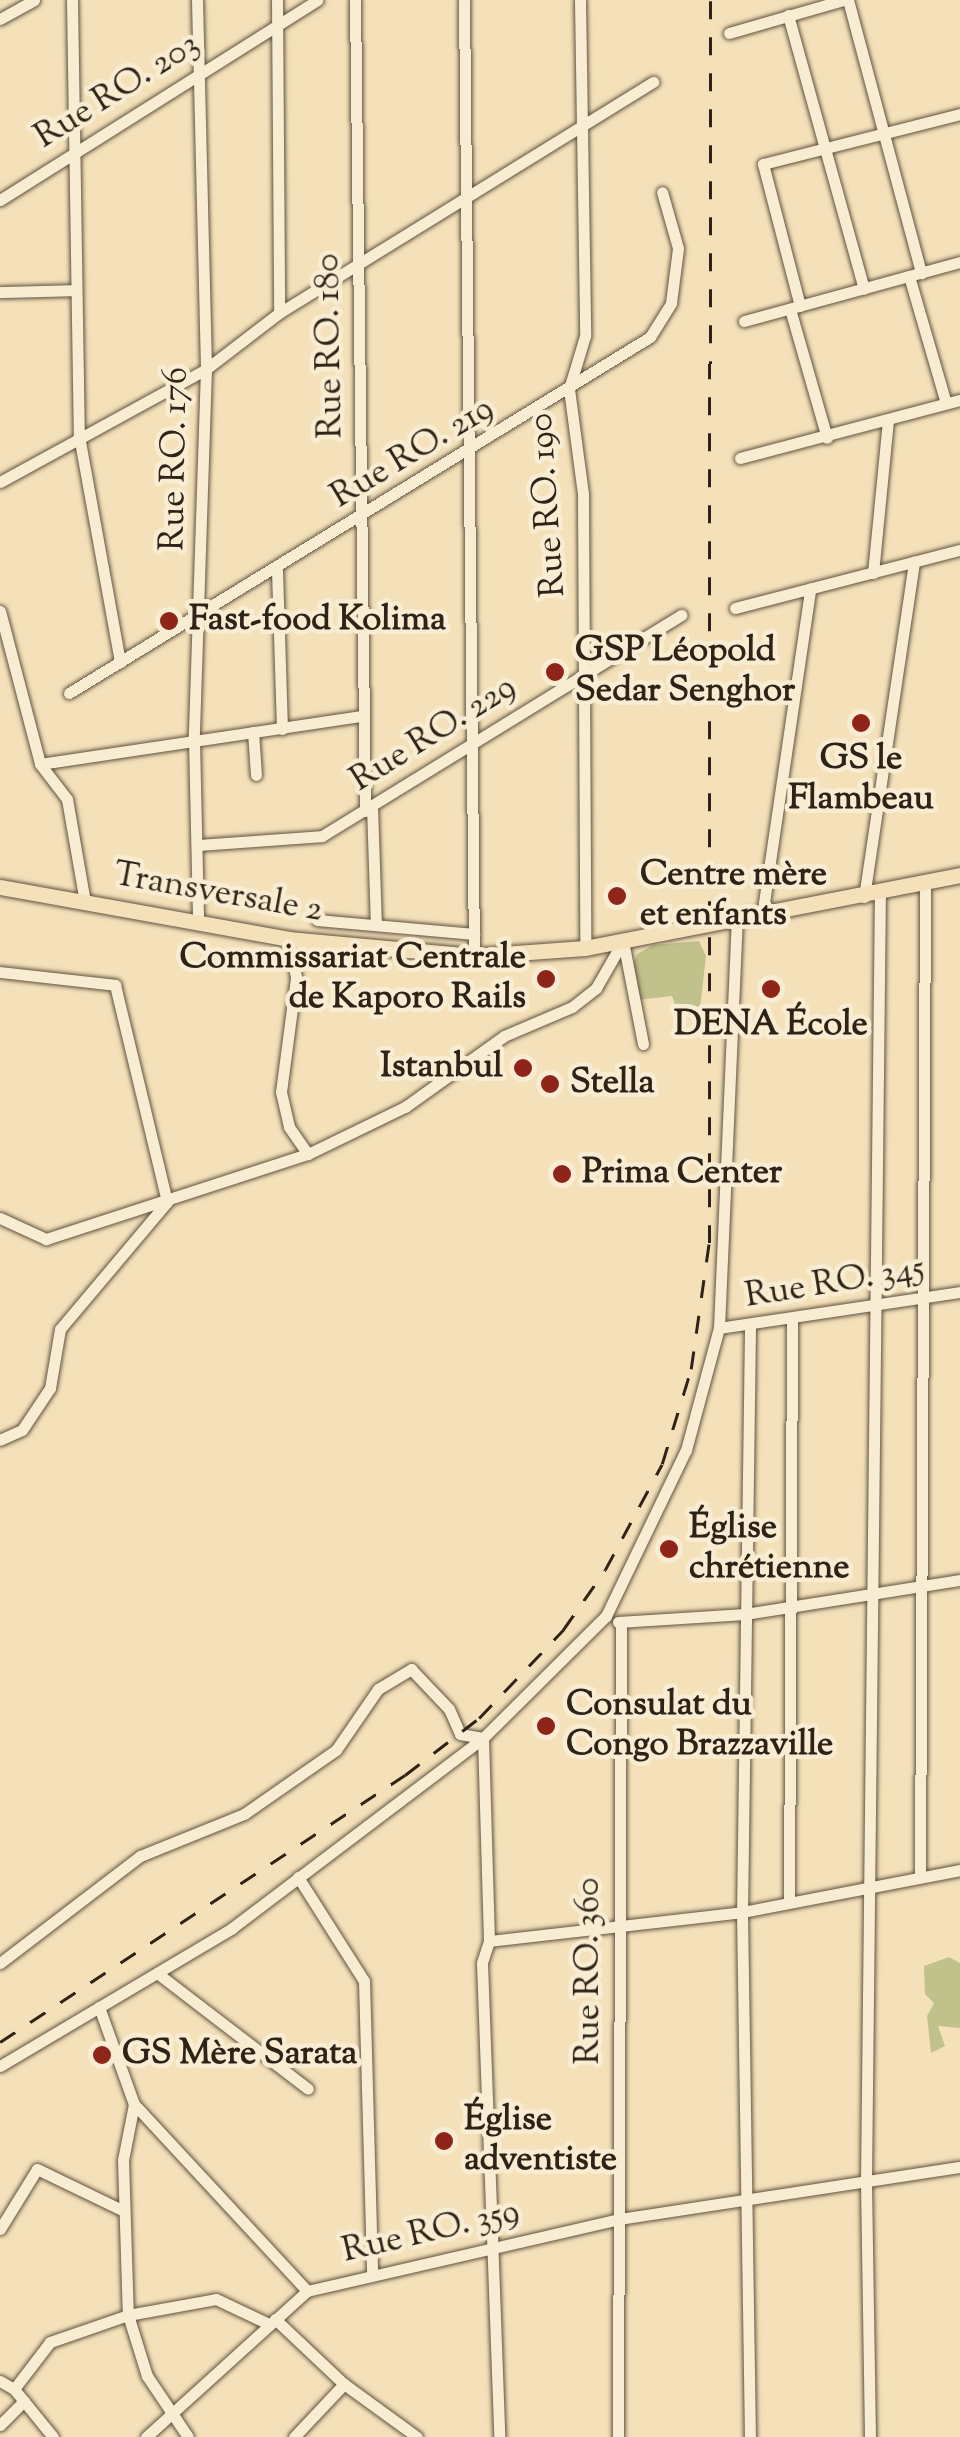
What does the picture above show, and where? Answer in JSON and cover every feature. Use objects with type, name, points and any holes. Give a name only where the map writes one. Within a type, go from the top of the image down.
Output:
[{"type":"main road","name":"Transversale 2","points":[[0,886],[288,939],[474,956],[585,948],[762,917],[960,875]]},
{"type":"street","points":[[0,19],[34,0]]},
{"type":"street","points":[[72,0],[80,436],[120,662]]},
{"type":"street","name":"Rue RO. 176","points":[[197,0],[206,369],[194,740],[198,920]]},
{"type":"street","points":[[277,0],[280,314]]},
{"type":"street","name":"Rue RO. 203","points":[[0,200],[317,0]]},
{"type":"street","name":"Rue RO. 180","points":[[354,0],[363,716],[376,924]]},
{"type":"street","points":[[464,0],[474,450],[474,956]]},
{"type":"street","name":"Rue RO. 190","points":[[580,0],[585,336],[569,390],[583,494],[585,948]]},
{"type":"street","points":[[729,33],[846,0],[946,403]]},
{"type":"street","points":[[788,15],[864,288]]},
{"type":"street","points":[[0,482],[206,369],[280,314],[652,82]]},
{"type":"street","points":[[827,438],[763,164],[960,114]]},
{"type":"street","name":"Rue RO. 219","points":[[70,693],[474,450],[650,337],[664,319],[678,248],[662,192]]},
{"type":"street","points":[[744,321],[960,262]]},
{"type":"street","points":[[0,292],[75,290]]},
{"type":"street","points":[[740,458],[960,400]]},
{"type":"street","points":[[873,573],[888,420]]},
{"type":"street","points":[[735,608],[960,550]]},
{"type":"street","points":[[870,2437],[866,2182],[874,1595],[872,895],[914,562]]},
{"type":"street","points":[[276,570],[282,728]]},
{"type":"street","points":[[762,917],[810,589]]},
{"type":"street","points":[[0,611],[40,764],[67,799],[85,902]]},
{"type":"street","name":"Rue RO. 229","points":[[197,845],[322,836],[681,615]]},
{"type":"street","points":[[40,764],[363,716]]},
{"type":"street","points":[[253,732],[256,775]]},
{"type":"street","points":[[920,1876],[917,1588],[925,885]]},
{"type":"street","points":[[317,920],[474,934]]},
{"type":"street","points":[[0,2079],[4,2064],[232,1928],[483,1738],[606,1616],[686,1450],[719,1328],[737,921]]},
{"type":"street","points":[[288,939],[296,978],[281,1092],[289,1127],[308,1154]]},
{"type":"street","points":[[623,941],[643,1044]]},
{"type":"street","points":[[0,1218],[46,1238],[308,1154],[405,1107],[504,1036],[572,1006],[596,988],[623,941]]},
{"type":"street","points":[[0,972],[115,985],[167,1202]]},
{"type":"street","points":[[0,1440],[22,1430],[50,1388],[60,1329],[167,1202]]},
{"type":"street","name":"Rue RO. 345","points":[[719,1328],[792,1322],[960,1292]]},
{"type":"street","points":[[789,1902],[792,1322]]},
{"type":"street","points":[[750,1328],[742,1912],[750,2437]]},
{"type":"street","points":[[606,1616],[621,1624],[745,1614],[960,1580]]},
{"type":"street","name":"Rue RO. 360","points":[[618,2437],[621,1624]]},
{"type":"street","points":[[0,1962],[140,1856],[244,1814],[336,1750],[378,1689],[411,1669],[450,1708],[460,1734],[483,1738]]},
{"type":"street","points":[[483,1738],[490,1941],[482,1963],[496,2246],[499,2437]]},
{"type":"street","points":[[490,1941],[617,1930],[742,1912],[960,1870]]},
{"type":"street","points":[[298,1877],[364,1981],[372,2276]]},
{"type":"street","points":[[157,1973],[308,2089]]},
{"type":"street","points":[[99,2008],[134,2104],[306,2291]]},
{"type":"street","points":[[134,2104],[122,2210],[128,2316],[147,2376],[170,2416],[188,2437]]},
{"type":"street","name":"Rue RO. 359","points":[[146,2437],[306,2291],[619,2218],[744,2202],[960,2166]]},
{"type":"street","points":[[0,2229],[37,2169],[122,2210]]},
{"type":"street","points":[[14,2389],[50,2342],[128,2316],[221,2299],[272,2321],[344,2384],[417,2437]]},
{"type":"street","points":[[0,2381],[14,2389],[53,2437]]},
{"type":"street","points":[[294,2437],[344,2384]]},
{"type":"street","points":[[0,2425],[24,2401]]},
{"type":"green space","points":[[699,941],[706,956],[699,1017],[679,1015],[672,996],[637,1000],[631,972],[637,954],[653,945]]},
{"type":"green space","points":[[949,1957],[960,1963],[960,2028],[938,2026],[945,2046],[931,2053],[927,2016],[934,2003],[925,1994],[924,1966]]},
{"type":"railway","points":[[0,2042],[405,1775],[479,1718],[563,1630],[605,1570],[662,1464],[691,1369],[709,1243],[710,0]]},
{"type":"place","name":"Fast-food Kolima","points":[[169,621]]},
{"type":"place","name":"GSP Léopold Sedar Senghor","points":[[555,672]]},
{"type":"place","name":"GS le Flambeau","points":[[861,723]]},
{"type":"place","name":"Centre mère et enfants","points":[[617,896]]},
{"type":"place","name":"Commissariat Centrale de Kaporo Rails","points":[[546,979]]},
{"type":"place","name":"DENA École","points":[[771,989]]},
{"type":"place","name":"Istanbul","points":[[523,1068]]},
{"type":"place","name":"Stella","points":[[550,1084]]},
{"type":"place","name":"Prima Center","points":[[562,1174]]},
{"type":"place","name":"Église chrétienne","points":[[669,1549]]},
{"type":"place","name":"Consulat du Congo Brazzaville","points":[[546,1726]]},
{"type":"place","name":"GS Mère Sarata","points":[[102,2055]]},
{"type":"place","name":"Église adventiste","points":[[444,2141]]}]
